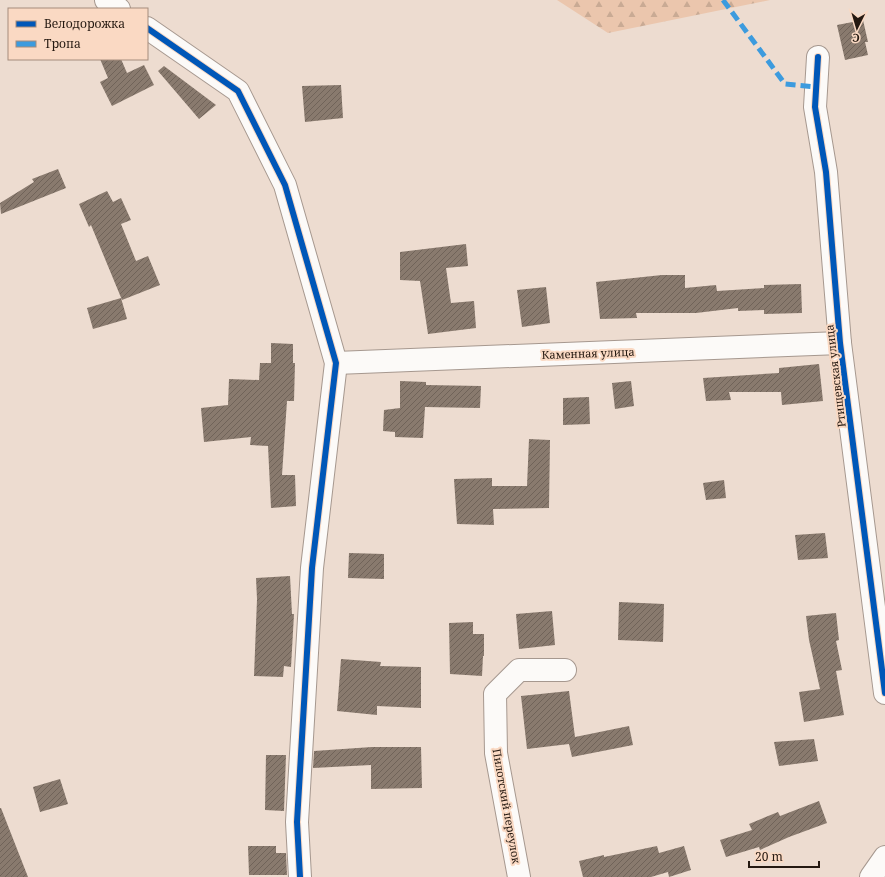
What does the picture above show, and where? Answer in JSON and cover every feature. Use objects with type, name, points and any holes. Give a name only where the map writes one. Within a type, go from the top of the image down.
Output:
[{"type":"street","points":[[106,0],[118,8]]},
{"type":"street","points":[[148,29],[238,91],[285,185],[336,363],[312,568],[297,822],[300,877]]},
{"type":"street","name":"Ртищевская улица","points":[[818,57],[815,107],[826,172],[840,343],[885,693]]},
{"type":"street","name":"Каменная улица","points":[[336,363],[840,343]]},
{"type":"street","name":"Пилотский переулок","points":[[519,877],[496,753],[495,694],[520,670],[565,670]]},
{"type":"street","points":[[871,877],[885,857]]},
{"type":"green space","points":[[557,0],[770,0],[608,33]]},
{"type":"building","points":[[863,20],[868,42],[865,42],[868,55],[845,60],[837,25]]},
{"type":"building","points":[[100,60],[121,60],[127,73],[144,65],[154,85],[112,106],[100,82],[108,78]]},
{"type":"building","points":[[164,66],[216,105],[199,119],[158,71]]},
{"type":"building","points":[[341,85],[343,118],[305,122],[302,86]]},
{"type":"building","points":[[58,169],[66,188],[1,214],[0,203],[34,182],[32,179]]},
{"type":"building","points":[[107,191],[113,202],[121,198],[131,220],[121,224],[136,261],[148,256],[160,285],[122,300],[91,225],[89,227],[79,204]]},
{"type":"building","points":[[466,244],[468,266],[446,268],[451,303],[474,301],[476,328],[428,334],[420,281],[400,280],[400,252]]},
{"type":"building","points":[[662,275],[685,275],[685,288],[716,285],[717,291],[764,288],[764,285],[801,284],[802,313],[764,314],[764,310],[738,311],[738,308],[696,313],[636,313],[637,318],[600,319],[596,282]]},
{"type":"building","points":[[546,287],[550,323],[522,327],[517,290]]},
{"type":"building","points":[[121,298],[127,319],[93,329],[87,308]]},
{"type":"building","points":[[271,343],[293,344],[293,363],[295,363],[294,401],[287,401],[282,475],[295,475],[296,506],[271,508],[268,446],[250,445],[251,437],[204,442],[201,408],[228,405],[229,379],[259,380],[260,363],[271,363]]},
{"type":"building","points":[[819,364],[823,401],[782,405],[781,392],[729,392],[731,400],[706,401],[703,378],[779,373],[779,368]]},
{"type":"building","points":[[400,381],[426,382],[426,385],[481,386],[480,408],[425,407],[423,438],[395,437],[395,432],[383,431],[384,410],[400,408]]},
{"type":"building","points":[[631,381],[634,406],[615,409],[612,383]]},
{"type":"building","points":[[589,397],[590,424],[563,425],[563,398]]},
{"type":"building","points":[[529,439],[550,440],[549,508],[493,509],[494,525],[457,524],[454,479],[492,478],[492,486],[527,486]]},
{"type":"building","points":[[724,480],[726,498],[706,500],[703,483]]},
{"type":"building","points":[[825,533],[828,558],[798,560],[795,535]]},
{"type":"building","points":[[349,553],[384,554],[384,579],[348,578]]},
{"type":"building","points":[[290,576],[292,614],[294,614],[291,667],[284,666],[283,677],[254,676],[257,599],[256,578]]},
{"type":"building","points":[[619,602],[664,604],[663,642],[618,640]]},
{"type":"building","points":[[552,611],[555,645],[519,649],[516,614]]},
{"type":"building","points":[[836,613],[839,640],[836,641],[842,670],[836,671],[844,715],[804,722],[799,692],[820,689],[809,640],[806,616]]},
{"type":"building","points":[[473,622],[473,634],[484,634],[482,676],[450,674],[449,623]]},
{"type":"building","points":[[341,659],[381,662],[380,666],[421,667],[421,708],[377,706],[377,715],[337,711]]},
{"type":"building","points":[[569,691],[575,737],[629,726],[633,745],[572,757],[569,744],[527,749],[521,696]]},
{"type":"building","points":[[814,739],[818,761],[779,766],[774,742]]},
{"type":"building","points":[[372,747],[421,747],[422,788],[371,789],[371,765],[313,768],[314,751]]},
{"type":"building","points":[[266,755],[286,755],[284,811],[265,810]]},
{"type":"building","points":[[60,779],[68,804],[40,812],[33,787]]},
{"type":"building","points":[[819,801],[827,823],[789,837],[760,850],[759,847],[726,857],[720,840],[752,830],[749,824],[778,812],[780,816]]},
{"type":"building","points":[[1,808],[28,877],[0,877]]},
{"type":"building","points":[[248,846],[276,846],[276,853],[286,853],[287,875],[249,875]]},
{"type":"building","points":[[657,846],[659,853],[684,846],[691,870],[669,877],[668,872],[651,877],[583,877],[579,861]]},
{"type":"marked path","points":[[723,0],[785,84],[816,87]]},
{"type":"cycle path","points":[[148,29],[238,91],[285,185],[336,363],[312,568],[297,822],[300,877]]},
{"type":"cycle path","points":[[818,57],[815,107],[826,172],[840,343],[885,693]]}]
